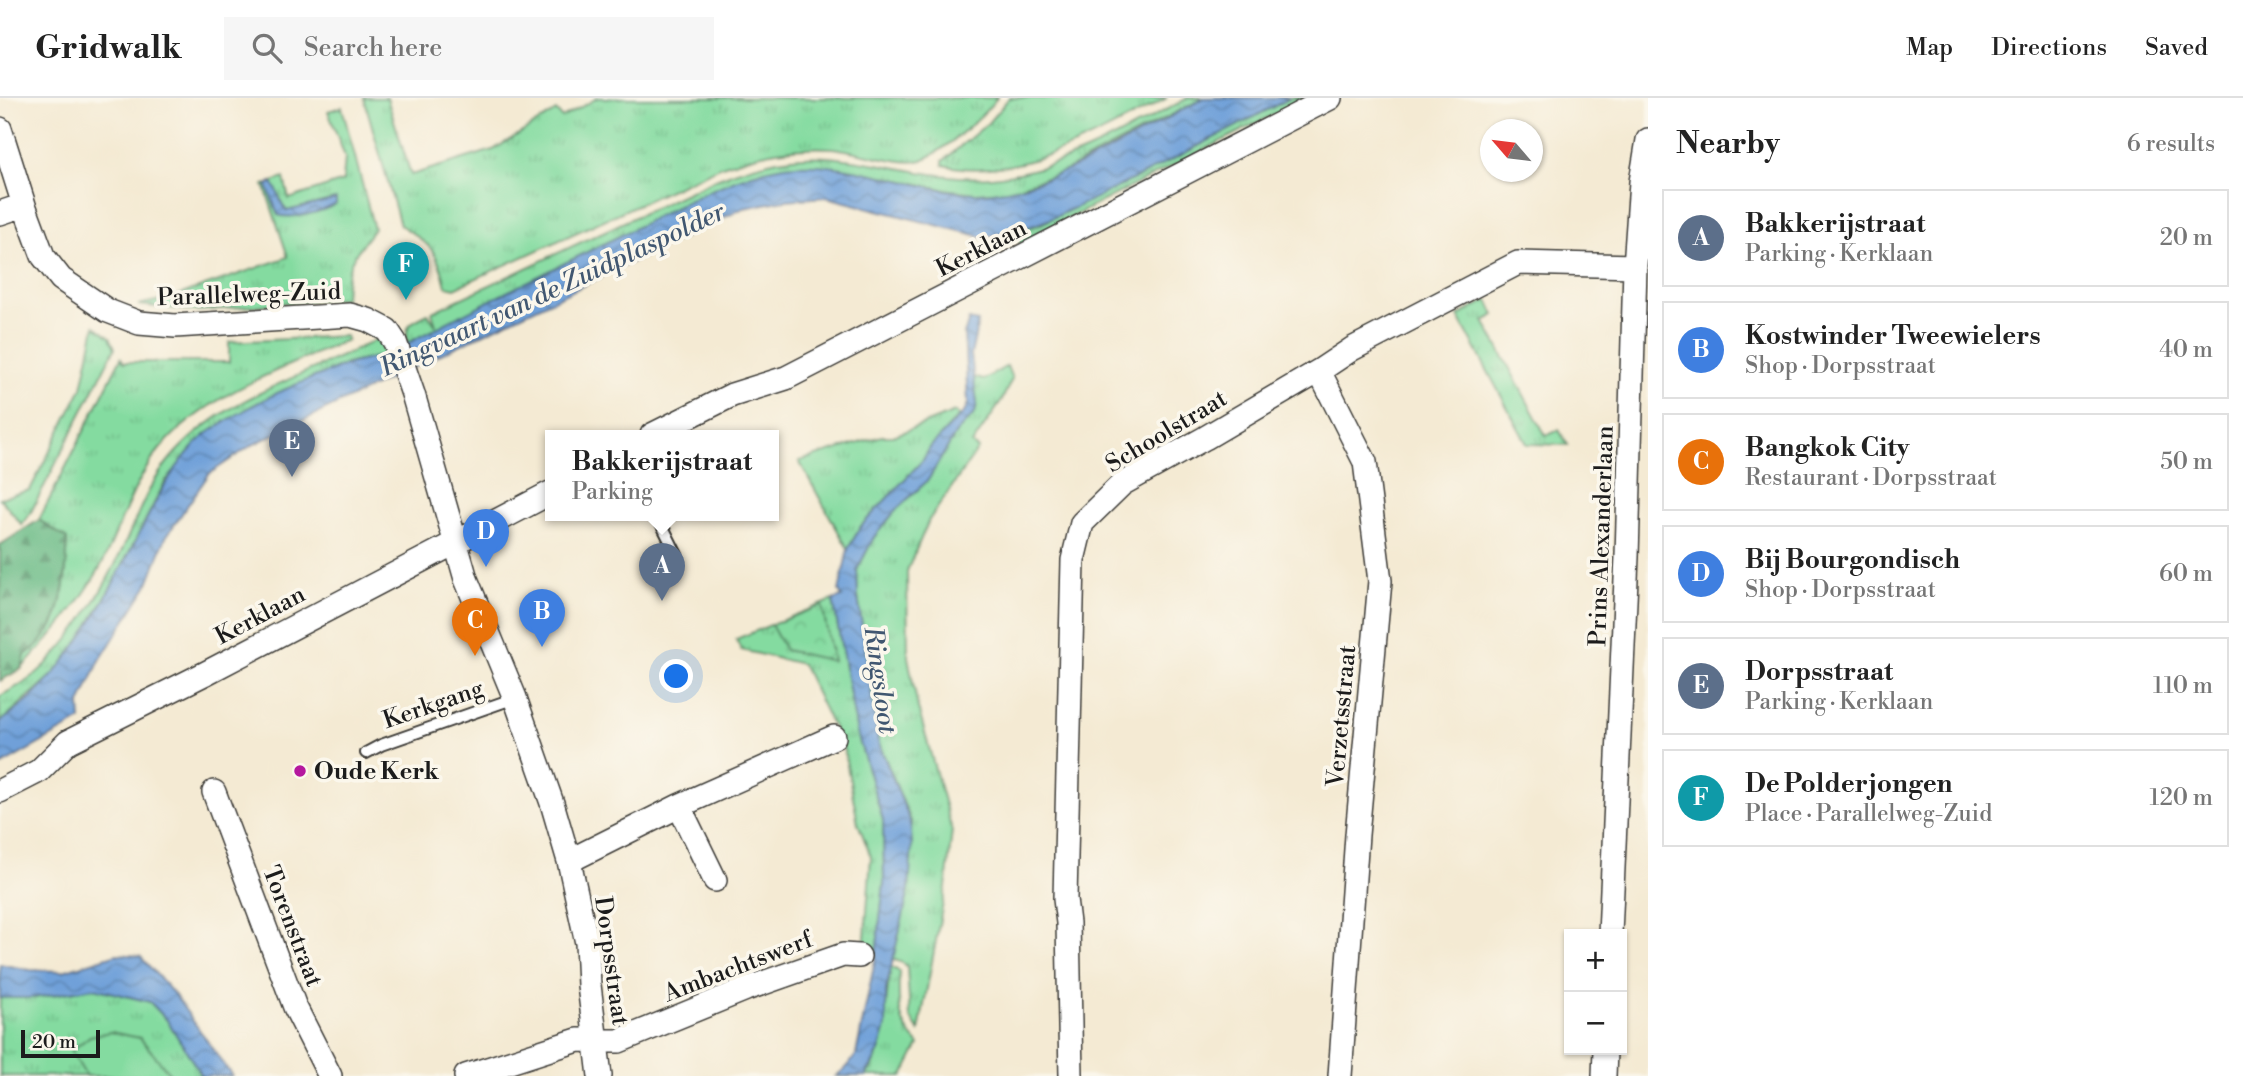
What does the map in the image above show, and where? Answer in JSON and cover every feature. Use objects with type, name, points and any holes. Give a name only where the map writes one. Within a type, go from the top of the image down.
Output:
[{"type":"street","name":"Kerklaan","points":[[662,430],[732,395],[786,378],[1330,98]]},
{"type":"street","name":"Parallelweg-Zuid","points":[[0,129],[23,205],[43,256],[61,279],[108,311],[139,323],[175,326],[349,316],[368,320],[387,330],[395,342]]},
{"type":"street","name":"Prins Alexanderlaan","points":[[1610,929],[1639,455],[1635,266],[1648,140]]},
{"type":"street","points":[[0,213],[23,205]]},
{"type":"street","name":"Schoolstraat","points":[[1071,1076],[1068,923],[1065,899],[1073,560],[1082,523],[1122,484],[1205,438],[1352,349],[1518,262],[1635,266]]},
{"type":"street","name":"Dorpsstraat","points":[[395,342],[408,377],[466,579],[515,698],[569,861],[587,943],[600,1076]]},
{"type":"street","name":"Verzetsstraat","points":[[1319,371],[1365,462],[1380,581],[1357,835],[1340,1076]]},
{"type":"street","name":"Kerklaan","points":[[0,791],[39,771],[68,742],[545,496]]},
{"type":"street","points":[[569,861],[679,806],[834,737]]},
{"type":"street","name":"Torenstraat","points":[[214,792],[296,1007],[330,1076]]},
{"type":"street","points":[[679,806],[715,880]]},
{"type":"street","name":"Ambachtswerf","points":[[596,1040],[619,1041],[746,989],[843,955],[859,956]]},
{"type":"street","points":[[466,1076],[578,1040],[596,1040]]},
{"type":"street","points":[[1604,1076],[1605,1055]]},
{"type":"lane","points":[[660,521],[677,555],[664,580]]},
{"type":"lane","name":"Kerkgang","points":[[366,753],[381,745],[515,698]]},
{"type":"green space","points":[[364,98],[387,98],[411,175],[493,150],[556,111],[562,118],[597,98],[997,98],[972,125],[927,158],[911,162],[901,161],[818,147],[749,157],[722,166],[455,288],[446,286],[440,264],[431,249],[400,225]]},
{"type":"green space","points":[[1009,98],[1167,98],[1088,139],[1030,161],[972,169],[943,165],[943,161],[988,123]]},
{"type":"green space","points":[[1188,98],[1204,98],[1061,173],[1005,191],[975,193],[943,189],[866,173],[766,170],[709,191],[407,343],[408,327],[417,319],[428,314],[436,326],[432,312],[744,168],[771,161],[813,156],[848,159],[948,176],[991,177],[1018,173],[1043,167],[1093,148]]},
{"type":"green space","points":[[1290,98],[1306,98],[1038,234],[1040,239],[1023,248],[1014,232],[1041,224]]},
{"type":"green space","points":[[342,107],[374,229],[349,268],[345,298],[197,311],[138,305],[170,298],[288,257],[264,185],[267,184],[278,215],[335,199],[287,211],[272,182],[284,178],[289,199],[343,181],[345,157],[328,111]]},
{"type":"green space","points":[[1488,300],[1495,315],[1484,321],[1546,436],[1559,430],[1568,445],[1527,444],[1458,316]]},
{"type":"green space","points":[[95,326],[110,337],[115,348],[22,525],[0,498],[30,490],[82,388]]},
{"type":"green space","points":[[345,336],[347,340],[247,384],[200,412],[179,429],[151,461],[88,588],[57,629],[22,668],[25,655],[44,638],[54,622],[67,561],[67,539],[39,520],[121,358],[124,362],[229,362],[229,342]]},
{"type":"green space","points":[[379,338],[389,354],[346,364],[249,407],[166,480],[112,586],[79,642],[54,674],[0,722],[0,696],[43,668],[83,619],[105,583],[155,480],[170,459],[215,418],[268,389]]},
{"type":"green space","points":[[1007,366],[1012,379],[1001,402],[972,444],[978,449],[929,520],[907,571],[908,657],[918,708],[952,830],[946,887],[919,1031],[910,1017],[907,967],[892,959],[909,890],[911,821],[878,741],[858,597],[857,570],[874,537],[896,510],[928,480],[956,433],[975,413],[977,403],[973,377],[983,380]]},
{"type":"green space","points":[[955,412],[959,416],[931,446],[923,460],[861,526],[848,549],[799,461],[882,436],[893,436]]},
{"type":"green space","points":[[39,520],[67,539],[67,561],[61,599],[49,631],[25,655],[22,668],[0,681],[0,545]]},
{"type":"green space","points":[[833,600],[857,733],[883,820],[884,883],[876,955],[864,951],[871,857],[858,823],[844,750],[802,664],[741,650],[736,639]]},
{"type":"green space","points":[[822,605],[833,661],[785,650],[771,625]]},
{"type":"green space","points":[[891,967],[899,971],[902,1019],[919,1045],[903,1076],[866,1076],[879,1051]]},
{"type":"green space","points":[[94,988],[150,1002],[167,1020],[202,1076],[0,1076],[0,998],[33,998]]},
{"type":"green space","points":[[110,1032],[140,1038],[172,1076],[86,1076],[71,1051],[90,1036]]},
{"type":"water","name":"Ringvaart van de Zuidplaspolder","points":[[1204,98],[1290,98],[1069,211],[1002,234],[983,237],[826,197],[785,200],[744,208],[252,445],[209,474],[166,537],[147,586],[100,660],[80,704],[81,720],[0,766],[0,722],[44,685],[80,639],[174,471],[204,436],[257,403],[334,369],[389,354],[684,203],[724,184],[765,170],[791,165],[817,165],[946,190],[972,193],[1000,191],[1029,184],[1091,159]]},
{"type":"water","points":[[271,182],[287,211],[336,199],[336,204],[308,214],[292,217],[278,215],[267,186]]},
{"type":"water","points":[[969,320],[978,322],[971,355],[977,403],[975,413],[956,433],[928,480],[896,510],[874,537],[857,570],[858,597],[878,741],[910,821],[912,843],[909,890],[886,990],[886,1027],[879,1051],[866,1076],[836,1076],[856,1055],[876,955],[884,883],[883,820],[857,733],[833,600],[842,597],[839,591],[848,549],[861,526],[965,411],[968,403],[964,334]]},
{"type":"water","points":[[117,954],[140,956],[174,994],[232,1076],[202,1076],[167,1020],[150,1002],[94,988],[33,998],[0,998],[0,964],[30,970],[63,971]]},
{"type":"place","name":"De Polderjongen","points":[[406,300]]},
{"type":"place","name":"Dorpsstraat","points":[[292,477]]},
{"type":"place","name":"Bij Bourgondisch","points":[[486,567]]},
{"type":"place","name":"Bakkerijstraat","points":[[662,601]]},
{"type":"place","name":"Kostwinder Tweewielers","points":[[542,647]]},
{"type":"place","name":"Bangkok City","points":[[475,656]]},
{"type":"place","name":"Oude Kerk","points":[[300,771]]},
{"type":"water label","name":"Ringsloot","points":[[881,680]]}]
